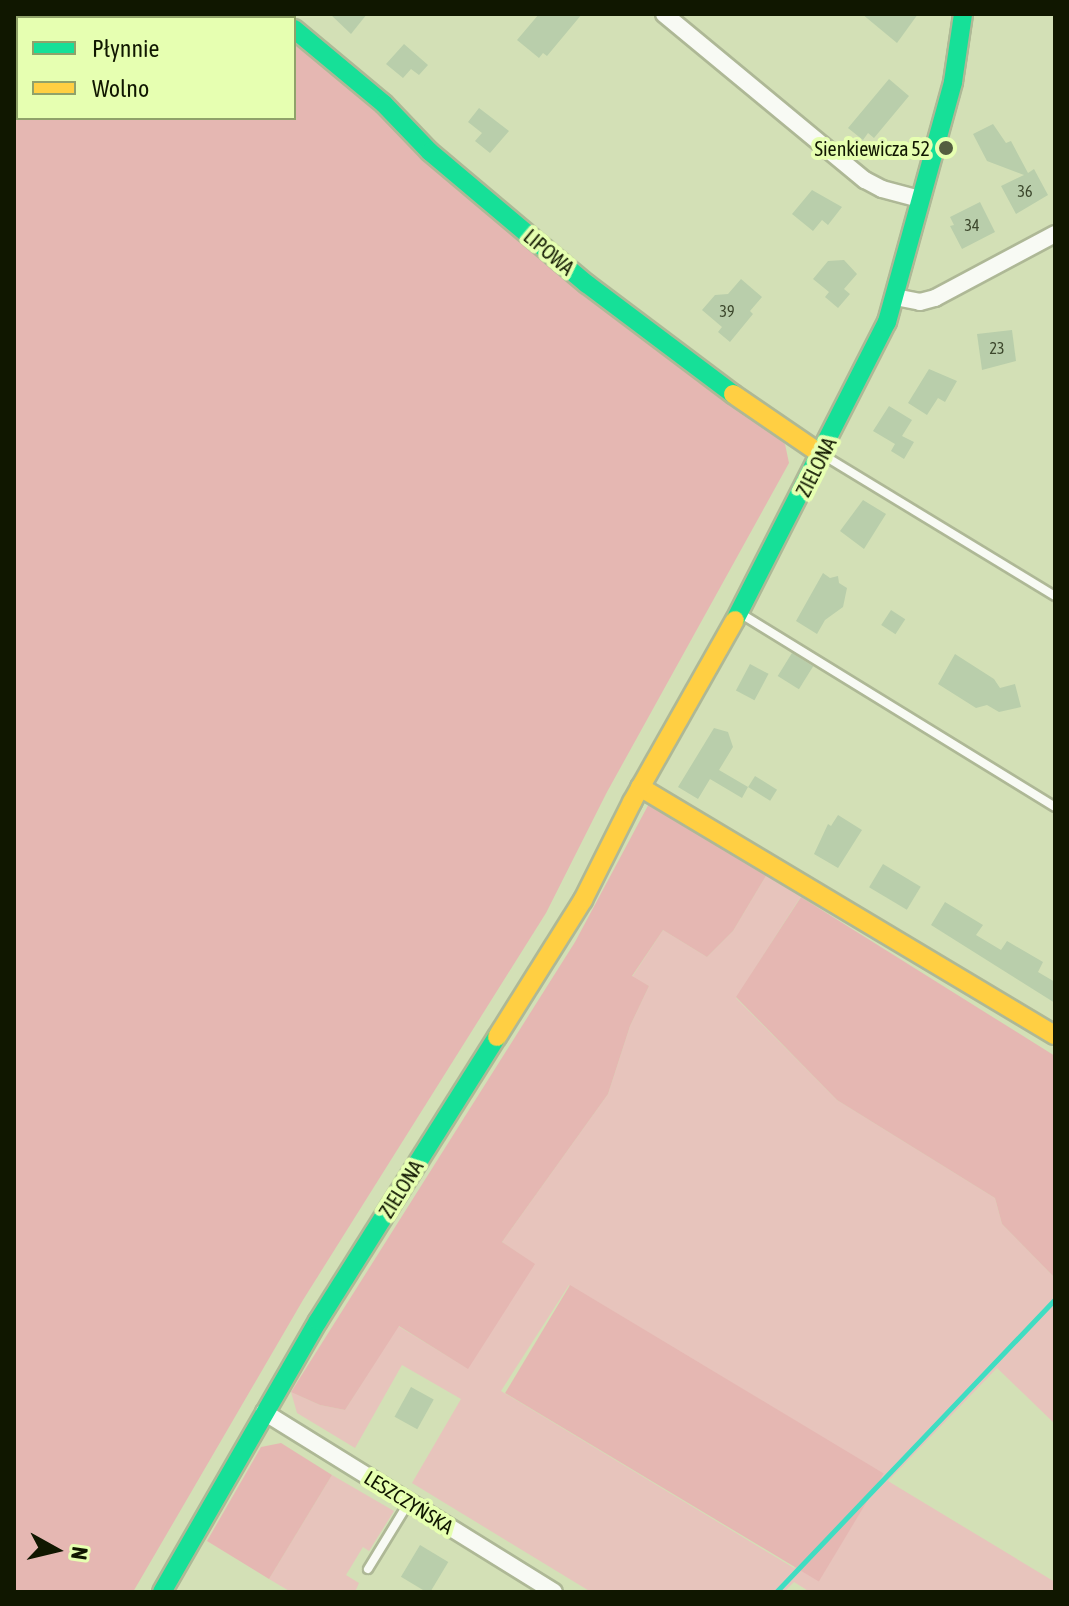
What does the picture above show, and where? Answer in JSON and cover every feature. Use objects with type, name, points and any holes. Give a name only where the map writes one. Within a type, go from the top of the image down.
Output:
[{"type":"street","points":[[664,14],[865,180],[882,189],[919,199]]},
{"type":"street","name":"ZIELONA","points":[[162,1592],[264,1412],[583,900],[640,787],[739,613],[822,455],[876,348],[895,297],[953,82],[963,14]]},
{"type":"street","name":"LIPOWA","points":[[296,31],[384,104],[430,152],[587,284],[765,418],[822,455]]},
{"type":"street","points":[[895,297],[920,302],[935,298],[1055,234]]},
{"type":"street","points":[[640,787],[1055,1035]]},
{"type":"street","name":"LESZCZYŃSKA","points":[[264,1412],[554,1592]]},
{"type":"lane","points":[[822,455],[1055,596]]},
{"type":"lane","points":[[739,613],[1055,807]]},
{"type":"lane","points":[[368,1569],[409,1502]]},
{"type":"shaded area","points":[[14,14],[263,14],[266,16],[16,16],[16,120],[296,120],[296,42],[785,444],[789,463],[607,792],[546,913],[303,1300],[133,1592],[14,1592]]},
{"type":"shaded area","points":[[652,798],[770,869],[733,931],[707,957],[663,930],[632,976],[649,986],[630,1026],[608,1094],[502,1242],[535,1264],[468,1369],[399,1326],[345,1410],[320,1405],[291,1392],[575,942]]},
{"type":"shaded area","points":[[770,869],[805,890],[736,998],[837,1100],[995,1198],[1002,1224],[1055,1278],[1055,1424],[997,1368],[888,1481],[1055,1582],[1055,1592],[810,1592],[794,1582],[784,1592],[591,1592],[412,1483],[461,1399],[402,1365],[355,1448],[297,1413],[291,1392],[320,1405],[345,1410],[398,1326],[467,1368],[534,1264],[502,1242],[608,1094],[630,1026],[649,986],[632,977],[663,930],[707,957],[733,931]],"holes":[[[569,1285],[882,1474],[794,1568],[501,1391]]]},
{"type":"shaded area","points":[[801,897],[1055,1056],[1055,1278],[1002,1224],[995,1198],[837,1100],[736,997]]},
{"type":"shaded area","points":[[570,1285],[884,1474],[819,1582],[505,1393]]},
{"type":"shaded area","points":[[281,1443],[332,1475],[269,1579],[207,1541],[261,1447]]},
{"type":"shaded area","points":[[332,1475],[394,1511],[369,1551],[363,1547],[346,1575],[359,1583],[355,1592],[291,1592],[269,1579]]},
{"type":"building","points":[[330,14],[367,14],[351,34]]},
{"type":"building","points":[[539,14],[582,14],[547,56],[543,53],[539,58],[517,40]]},
{"type":"building","points":[[862,14],[918,14],[897,43]]},
{"type":"building","points":[[404,44],[428,65],[419,75],[411,69],[403,78],[386,64]]},
{"type":"building","points":[[889,79],[909,96],[874,138],[868,133],[863,140],[848,128]]},
{"type":"building","points":[[479,108],[509,131],[490,153],[475,141],[482,133],[468,122]]},
{"type":"building","points":[[993,124],[1006,143],[1011,141],[1028,173],[1034,169],[1048,195],[1016,214],[1001,186],[1024,175],[987,161],[973,134]]},
{"type":"building","points":[[812,190],[842,207],[828,225],[822,220],[813,231],[792,214]]},
{"type":"building","points":[[980,202],[995,232],[962,249],[950,226],[954,225],[950,217]]},
{"type":"building","points":[[844,260],[857,274],[844,289],[850,294],[838,308],[825,297],[829,292],[813,279],[828,261]]},
{"type":"building","points":[[741,279],[762,297],[750,311],[753,314],[730,342],[718,332],[722,327],[702,310],[715,295],[728,294]]},
{"type":"building","points":[[1012,330],[1016,361],[982,370],[977,334]]},
{"type":"building","points":[[929,369],[957,381],[945,402],[938,398],[927,415],[908,403]]},
{"type":"building","points":[[889,406],[912,420],[902,436],[914,442],[904,459],[891,451],[895,444],[873,431]]},
{"type":"building","points":[[863,500],[886,514],[864,549],[840,531]]},
{"type":"building","points":[[823,573],[830,578],[838,576],[839,583],[847,588],[843,607],[825,620],[817,634],[796,621]]},
{"type":"building","points":[[891,610],[905,619],[895,634],[881,625]]},
{"type":"building","points":[[792,653],[813,666],[799,689],[778,676]]},
{"type":"building","points":[[955,654],[994,679],[1000,688],[1015,684],[1021,707],[999,712],[987,705],[976,708],[938,684]]},
{"type":"building","points":[[750,664],[769,674],[754,700],[736,690]]},
{"type":"building","points":[[714,728],[728,732],[733,747],[719,770],[748,787],[742,798],[710,779],[698,799],[678,787]]},
{"type":"building","points":[[755,776],[777,790],[770,801],[748,787]]},
{"type":"building","points":[[838,815],[862,830],[838,868],[814,854],[828,824],[831,826]]},
{"type":"building","points":[[883,864],[921,887],[907,910],[869,887]]},
{"type":"building","points":[[945,902],[983,925],[976,935],[1001,950],[1007,941],[1043,962],[1038,972],[1055,982],[1055,1003],[931,925]]},
{"type":"building","points":[[411,1387],[434,1400],[417,1429],[395,1417]]},
{"type":"building","points":[[420,1545],[448,1562],[430,1592],[401,1577]]},
{"type":"waterway","points":[[776,1592],[1055,1299]]},
{"type":"traffic: fast","points":[[735,620],[887,322],[953,82],[963,14]]},
{"type":"traffic: fast","points":[[296,31],[384,104],[430,152],[587,284],[733,394]]},
{"type":"traffic: fast","points":[[162,1592],[318,1321],[497,1037]]},
{"type":"traffic: slow","points":[[733,394],[822,455]]},
{"type":"traffic: slow","points":[[497,1037],[583,900],[632,802],[735,620]]},
{"type":"traffic: slow","points":[[640,787],[1055,1035]]},
{"type":"place","name":"Sienkiewicza 52","points":[[946,148]]}]
